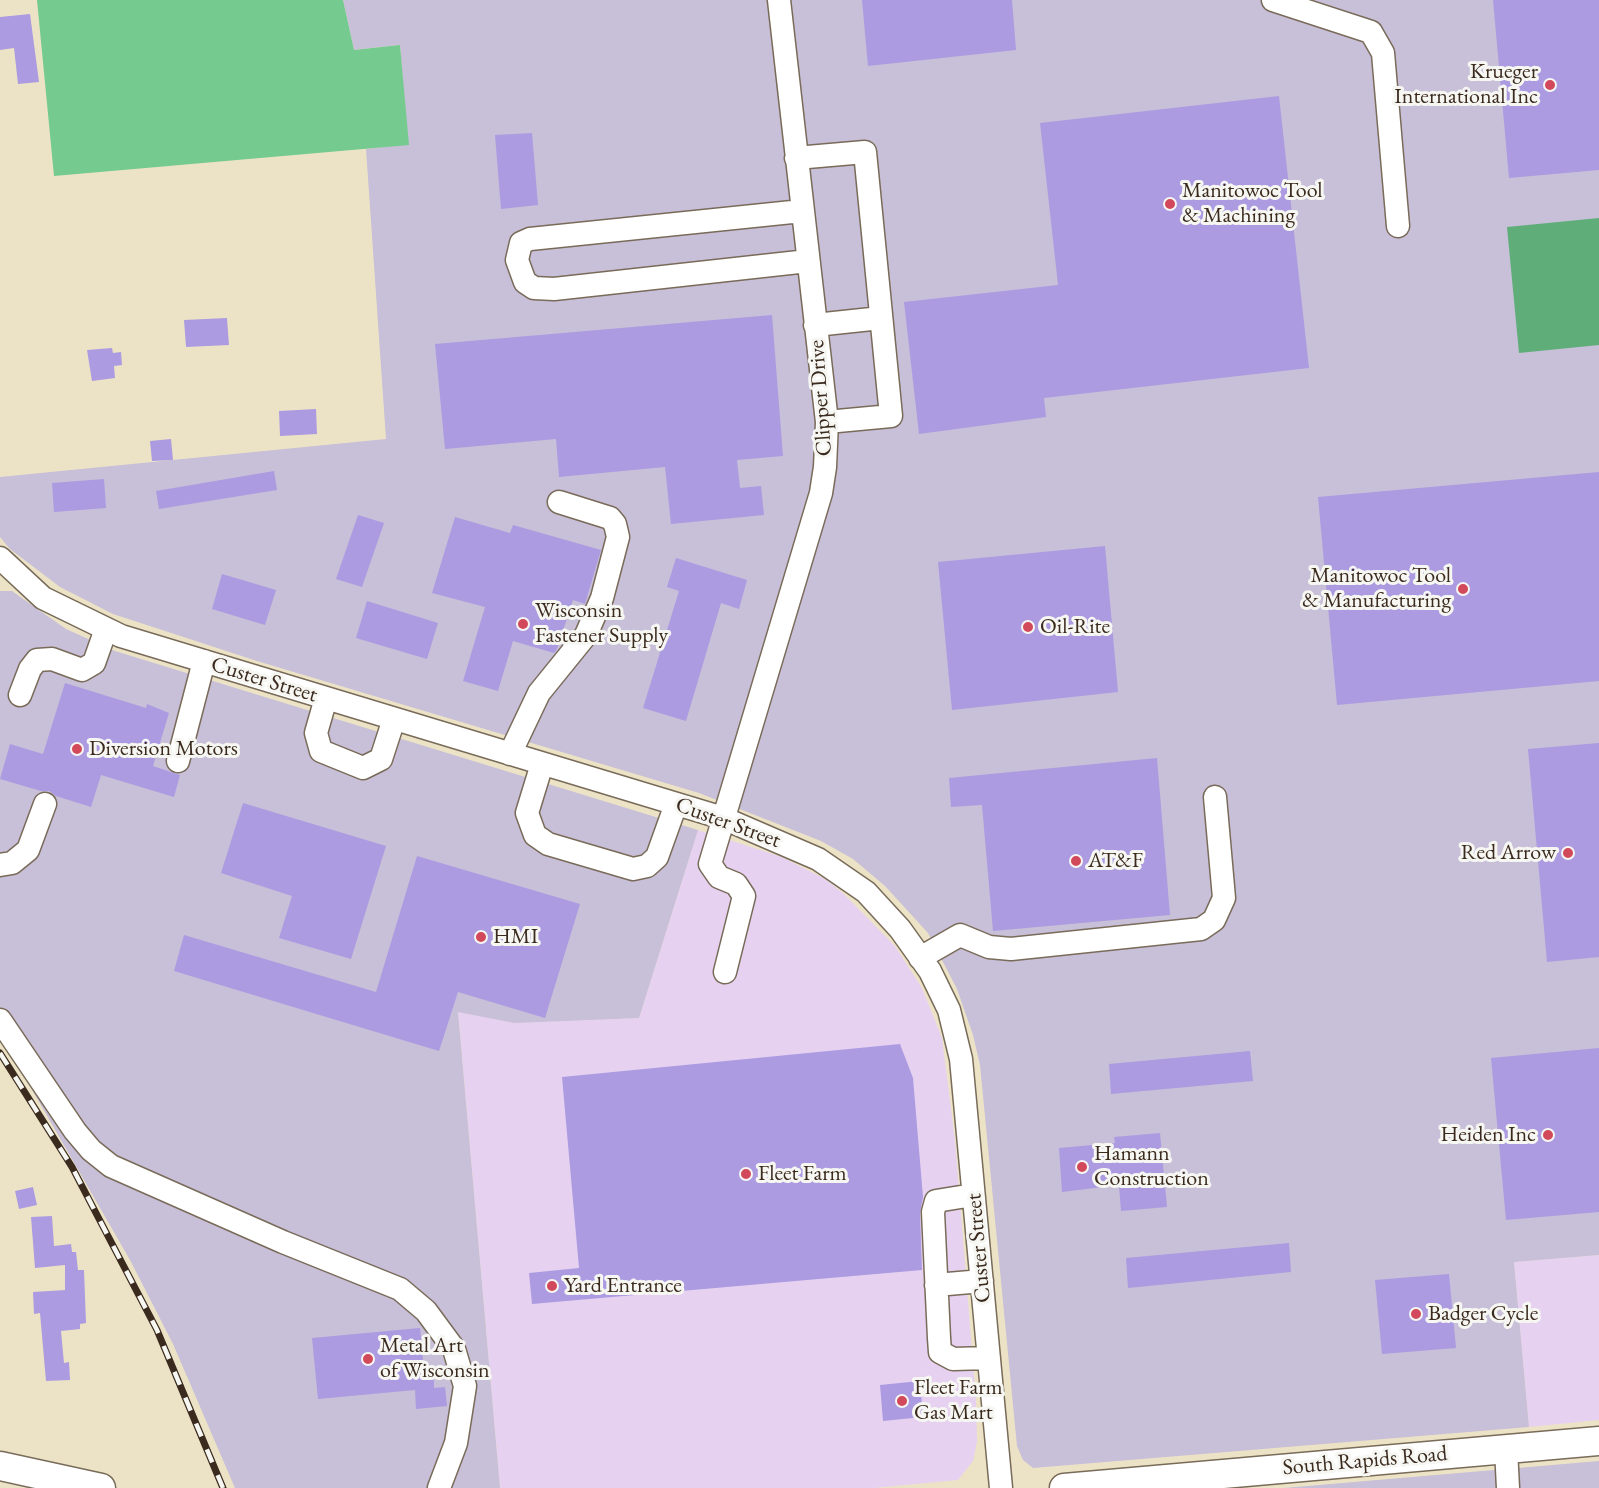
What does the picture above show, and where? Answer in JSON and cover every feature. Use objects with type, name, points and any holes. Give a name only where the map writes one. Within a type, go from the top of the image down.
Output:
[{"type":"main road","name":"South Rapids Road","points":[[1064,1488],[1597,1441]]},
{"type":"main road","points":[[0,1466],[101,1488]]},
{"type":"street","name":"Clipper Drive","points":[[724,972],[744,896],[735,884],[719,877],[710,864],[821,492],[825,467],[827,422],[779,0]]},
{"type":"street","points":[[1273,0],[1371,32],[1383,53],[1398,226]]},
{"type":"street","points":[[796,158],[865,152],[891,416],[827,422]]},
{"type":"street","points":[[802,211],[530,239],[521,243],[517,260],[525,282],[534,288],[554,289],[808,261]]},
{"type":"street","points":[[815,325],[881,318]]},
{"type":"street","points":[[510,754],[539,693],[586,635],[602,597],[618,537],[615,524],[610,518],[560,502]]},
{"type":"street","name":"Custer Street","points":[[2,563],[43,598],[121,636],[723,818],[818,859],[866,892],[900,929],[950,1010],[961,1059],[1001,1488]]},
{"type":"street","points":[[20,694],[30,669],[37,660],[52,659],[82,670],[94,663],[106,629]]},
{"type":"street","points":[[178,761],[204,662]]},
{"type":"street","points":[[326,698],[316,733],[321,751],[363,768],[381,759],[394,719]]},
{"type":"street","points":[[542,764],[527,813],[535,835],[548,844],[633,869],[647,866],[657,856],[676,804]]},
{"type":"street","points":[[920,958],[960,935],[989,947],[1011,948],[1201,929],[1214,920],[1224,898],[1215,797]]},
{"type":"street","points":[[0,865],[12,863],[28,850],[45,804]]},
{"type":"street","points":[[0,1020],[75,1131],[111,1166],[283,1242],[400,1289],[426,1311],[454,1349],[465,1386],[456,1443],[439,1488]]},
{"type":"street","points":[[974,1195],[936,1201],[933,1212],[940,1352],[952,1359],[989,1358]]},
{"type":"street","points":[[936,1285],[982,1281]]},
{"type":"street","points":[[1506,1449],[1508,1488]]},
{"type":"shaded area","points":[[343,0],[1599,0],[1599,1255],[1514,1262],[1529,1427],[1033,1468],[1023,1460],[1017,1446],[980,1065],[973,1035],[957,989],[928,933],[885,886],[853,859],[821,841],[699,793],[257,661],[113,614],[60,587],[10,549],[0,537],[0,477],[386,439],[366,149],[408,144],[400,45],[354,50]]},
{"type":"shaded area","points":[[0,591],[12,591],[66,629],[115,651],[698,830],[639,1018],[514,1023],[458,1012],[500,1488],[235,1488],[173,1344],[130,1260],[0,1034]]},
{"type":"shaded area","points":[[698,830],[782,857],[825,879],[844,894],[895,946],[922,988],[942,1038],[955,1140],[976,1400],[977,1442],[973,1461],[958,1480],[874,1488],[500,1488],[458,1011],[514,1022],[639,1018]]},
{"type":"shaded area","points":[[1599,1255],[1599,1420],[1529,1427],[1514,1262]]},
{"type":"shaded area","points":[[1599,1461],[1599,1488],[1284,1488]]},
{"type":"green space","points":[[37,0],[343,0],[354,50],[400,45],[409,145],[54,176]]},
{"type":"green space","points":[[1599,218],[1599,345],[1519,353],[1507,227]]},
{"type":"building","points":[[862,0],[1012,0],[1016,50],[868,66]]},
{"type":"building","name":"Krueger International Inc","points":[[1493,0],[1599,0],[1599,170],[1509,178]]},
{"type":"building","points":[[30,14],[39,82],[18,84],[14,48],[0,50],[0,17]]},
{"type":"building","name":"Manitowoc Tool & Machining","points":[[1279,96],[1309,368],[1044,398],[1046,417],[919,434],[904,302],[1058,285],[1040,123]]},
{"type":"building","points":[[532,133],[538,205],[501,209],[495,135]]},
{"type":"building","points":[[772,315],[783,456],[737,460],[740,488],[761,486],[764,515],[671,524],[665,467],[559,477],[556,439],[445,449],[435,344]]},
{"type":"building","points":[[227,318],[229,345],[186,347],[184,320]]},
{"type":"building","points":[[112,348],[113,353],[121,352],[122,365],[114,366],[115,378],[92,381],[87,350]]},
{"type":"building","points":[[316,409],[317,434],[280,436],[279,411]]},
{"type":"building","points":[[171,439],[173,460],[152,461],[150,441]]},
{"type":"building","points":[[274,471],[277,490],[159,509],[156,491]]},
{"type":"building","name":"Manitowoc Tool & Manufacturing","points":[[1599,472],[1599,681],[1337,705],[1318,497]]},
{"type":"building","points":[[104,479],[106,508],[54,512],[52,483]]},
{"type":"building","points":[[358,515],[384,523],[362,587],[336,579]]},
{"type":"building","name":"Wisconsin Fastener Supply","points":[[455,517],[510,533],[513,525],[601,550],[585,604],[573,600],[557,649],[554,653],[513,641],[498,691],[463,681],[485,607],[432,593]]},
{"type":"building","name":"Oil-Rite","points":[[1105,546],[1118,692],[952,710],[938,562]]},
{"type":"building","points":[[676,558],[747,580],[739,609],[721,603],[686,721],[643,708],[679,591],[667,587]]},
{"type":"building","points":[[222,574],[276,590],[265,625],[212,609]]},
{"type":"building","points":[[367,601],[438,623],[427,659],[356,638]]},
{"type":"building","name":"Diversion Motors","points":[[65,683],[146,708],[147,704],[169,713],[153,766],[180,775],[174,797],[101,775],[91,807],[56,796],[49,791],[41,791],[0,779],[10,744],[43,754]]},
{"type":"building","name":"Red Arrow","points":[[1599,743],[1599,957],[1547,962],[1528,749]]},
{"type":"building","name":"AT&F","points":[[1157,758],[1170,915],[993,931],[982,805],[951,807],[949,778]]},
{"type":"building","points":[[243,803],[386,846],[351,959],[279,938],[292,896],[221,873]]},
{"type":"building","name":"HMI","points":[[417,856],[580,904],[545,1018],[458,992],[439,1051],[174,971],[184,935],[376,992]]},
{"type":"building","name":"Fleet Farm","points":[[900,1044],[913,1078],[923,1197],[920,1213],[922,1270],[532,1304],[529,1273],[579,1268],[562,1077]]},
{"type":"building","name":"Heiden Inc","points":[[1599,1048],[1599,1212],[1506,1220],[1491,1058]]},
{"type":"building","points":[[1250,1051],[1253,1081],[1111,1094],[1109,1064]]},
{"type":"building","points":[[1160,1133],[1167,1207],[1121,1211],[1119,1185],[1062,1192],[1059,1148],[1115,1143],[1114,1137]]},
{"type":"building","points":[[33,1187],[37,1205],[19,1209],[15,1191]]},
{"type":"building","points":[[52,1216],[54,1246],[71,1244],[72,1252],[76,1252],[78,1270],[84,1270],[86,1323],[80,1324],[80,1329],[61,1331],[64,1363],[69,1362],[70,1380],[46,1381],[40,1313],[34,1314],[33,1292],[65,1290],[65,1265],[35,1268],[31,1217]]},
{"type":"building","points":[[1289,1243],[1291,1272],[1128,1288],[1126,1258]]},
{"type":"building","name":"Badger Cycle","points":[[1449,1274],[1456,1348],[1382,1354],[1375,1280]]},
{"type":"building","name":"Metal Art of Wisconsin","points":[[420,1328],[425,1380],[434,1379],[434,1388],[445,1387],[447,1406],[416,1409],[415,1390],[318,1399],[312,1338]]},
{"type":"building","name":"Fleet Farm Gas Mart","points":[[920,1381],[923,1417],[883,1421],[880,1385]]},
{"type":"railway","points":[[0,1053],[72,1167],[157,1330],[223,1488]]},
{"type":"place","name":"Krueger International Inc","points":[[1550,85]]},
{"type":"place","name":"Manitowoc Tool & Machining","points":[[1170,204]]},
{"type":"place","name":"Manitowoc Tool & Manufacturing","points":[[1463,589]]},
{"type":"place","name":"Wisconsin Fastener Supply","points":[[523,624]]},
{"type":"place","name":"Oil-Rite","points":[[1028,627]]},
{"type":"place","name":"Diversion Motors","points":[[77,749]]},
{"type":"place","name":"Red Arrow","points":[[1568,853]]},
{"type":"place","name":"AT&F","points":[[1076,861]]},
{"type":"place","name":"HMI","points":[[481,937]]},
{"type":"place","name":"Heiden Inc","points":[[1548,1135]]},
{"type":"place","name":"Hamann Construction","points":[[1082,1167]]},
{"type":"place","name":"Fleet Farm","points":[[746,1174]]},
{"type":"place","name":"Yard Entrance","points":[[552,1286]]},
{"type":"place","name":"Badger Cycle","points":[[1416,1314]]},
{"type":"place","name":"Metal Art of Wisconsin","points":[[368,1359]]},
{"type":"place","name":"Fleet Farm Gas Mart","points":[[902,1401]]}]
